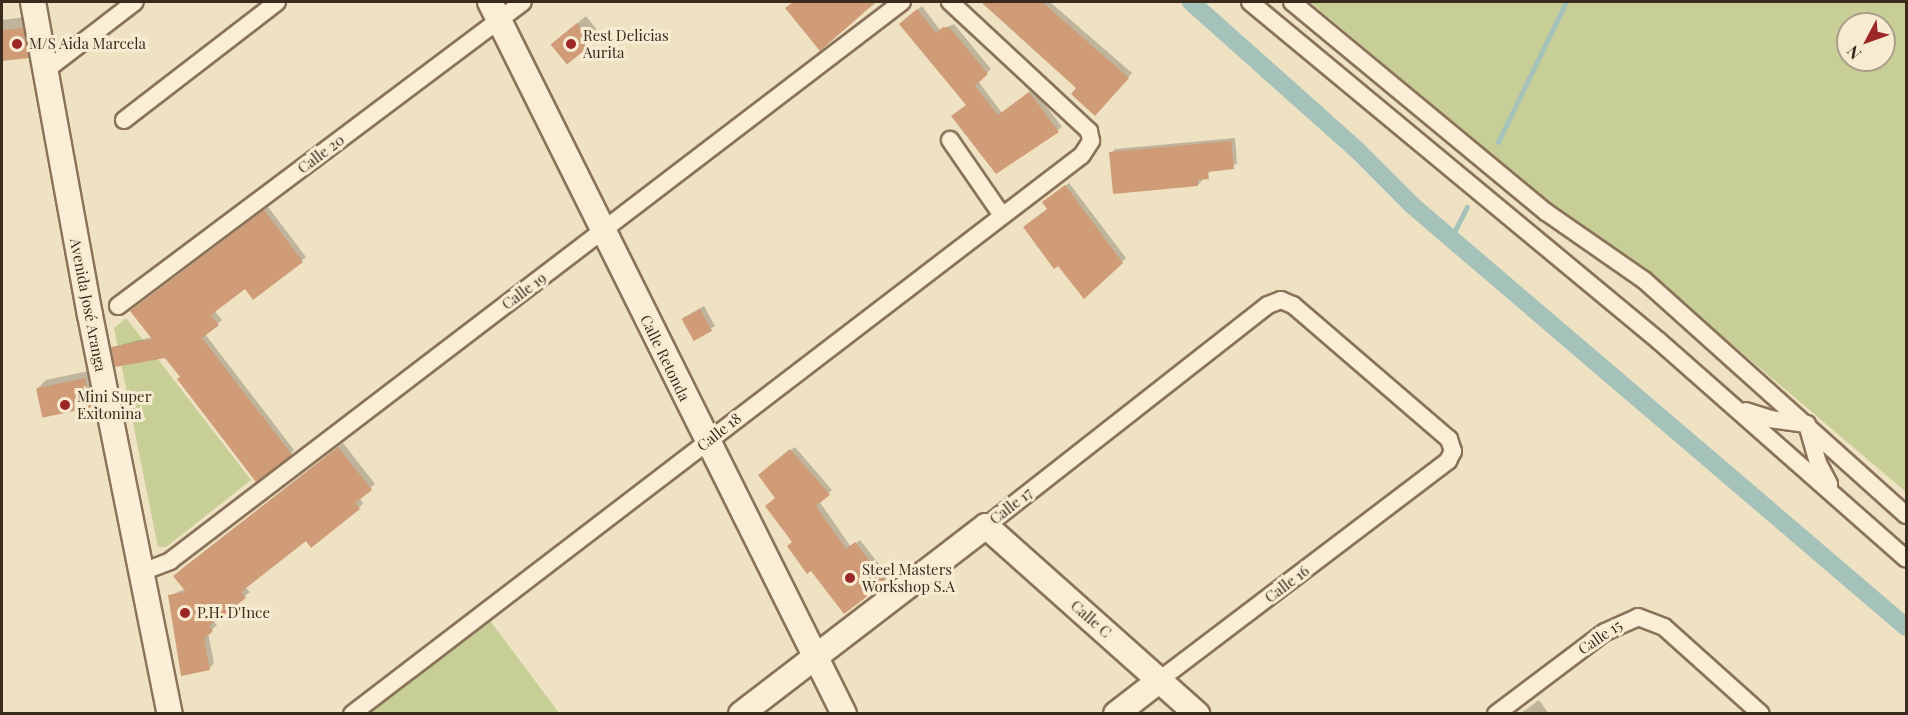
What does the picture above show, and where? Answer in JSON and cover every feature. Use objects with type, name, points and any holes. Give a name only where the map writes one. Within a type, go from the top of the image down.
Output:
[{"type":"street","name":"Avenida José Aranga","points":[[33,2],[170,714]]},
{"type":"street","points":[[45,71],[135,2]]},
{"type":"street","points":[[124,120],[276,2]]},
{"type":"street","name":"Calle 20","points":[[118,306],[495,11],[523,2]]},
{"type":"street","name":"Calle 19","points":[[142,572],[170,561],[902,2]]},
{"type":"street","name":"Calle 18","points":[[352,714],[1086,150],[1091,141],[1089,131],[951,2]]},
{"type":"street","points":[[1250,2],[1735,406],[1906,559]]},
{"type":"street","points":[[1292,2],[1546,212],[1644,280],[1906,515]]},
{"type":"street","name":"Calle Retonda","points":[[495,11],[706,441],[844,714]]},
{"type":"street","points":[[950,140],[1001,214]]},
{"type":"street","name":"Calle 16","points":[[1116,714],[1448,461],[1453,451],[1449,439],[1293,305],[1281,300]]},
{"type":"street","name":"Calle 17","points":[[741,714],[817,658],[1268,305],[1281,300]]},
{"type":"street","points":[[1735,406],[1770,419],[1806,424]]},
{"type":"street","points":[[1806,424],[1818,463],[1838,498]]},
{"type":"street","name":"Calle C","points":[[986,526],[1197,714]]},
{"type":"street","name":"Calle 15","points":[[1496,714],[1605,632],[1638,617],[1664,627],[1761,714]]},
{"type":"green space","points":[[1310,2],[1906,2],[1906,492],[1674,295],[1603,247]]},
{"type":"green space","points":[[126,318],[251,480],[166,547],[158,547],[114,328]]},
{"type":"green space","points":[[488,618],[559,713],[365,714]]},
{"type":"building","points":[[793,2],[876,2],[820,51],[785,8]]},
{"type":"building","points":[[981,2],[1042,2],[1129,78],[1095,116],[1071,94],[1076,88]]},
{"type":"building","points":[[917,9],[936,33],[943,27],[950,28],[988,74],[975,86],[998,115],[1029,92],[1059,132],[996,174],[951,116],[966,105],[899,24]]},
{"type":"building","name":"Rest Delicias Aurita","points":[[577,23],[593,43],[567,65],[551,44]]},
{"type":"building","name":"M/S Aida Marcela","points":[[23,28],[29,58],[2,61],[2,30]]},
{"type":"building","points":[[1231,141],[1234,169],[1208,172],[1209,179],[1198,180],[1198,186],[1113,194],[1109,152]]},
{"type":"building","points":[[1065,185],[1123,263],[1084,299],[1058,266],[1054,269],[1023,227],[1047,209],[1042,202]]},
{"type":"building","points":[[264,210],[303,262],[253,300],[245,289],[211,315],[219,325],[202,338],[292,455],[256,482],[177,379],[180,377],[165,358],[115,367],[111,347],[152,339],[130,311]]},
{"type":"building","points":[[700,309],[712,331],[694,341],[682,319]]},
{"type":"building","points":[[85,378],[91,407],[42,418],[36,388]]},
{"type":"building","points":[[338,447],[372,490],[355,503],[360,509],[311,548],[306,541],[241,592],[246,598],[209,626],[213,631],[204,639],[210,670],[181,676],[168,595],[186,592],[173,576]]},
{"type":"building","points":[[790,449],[830,495],[816,506],[846,549],[855,542],[886,582],[844,614],[811,571],[807,574],[787,546],[792,542],[765,506],[775,498],[758,475]]},
{"type":"waterway","points":[[1191,2],[1357,150],[1413,206],[1906,627]]},
{"type":"waterway","points":[[1498,142],[1566,2]]},
{"type":"waterway","points":[[1451,238],[1467,207]]},
{"type":"place","name":"M/S Aida Marcela","points":[[17,44]]},
{"type":"place","name":"Rest Delicias Aurita","points":[[571,44]]},
{"type":"place","name":"Mini Super Exitonina","points":[[65,405]]},
{"type":"place","name":"Steel Masters Workshop S.A","points":[[850,578]]},
{"type":"place","name":"P.H. D'Ince","points":[[185,613]]}]
